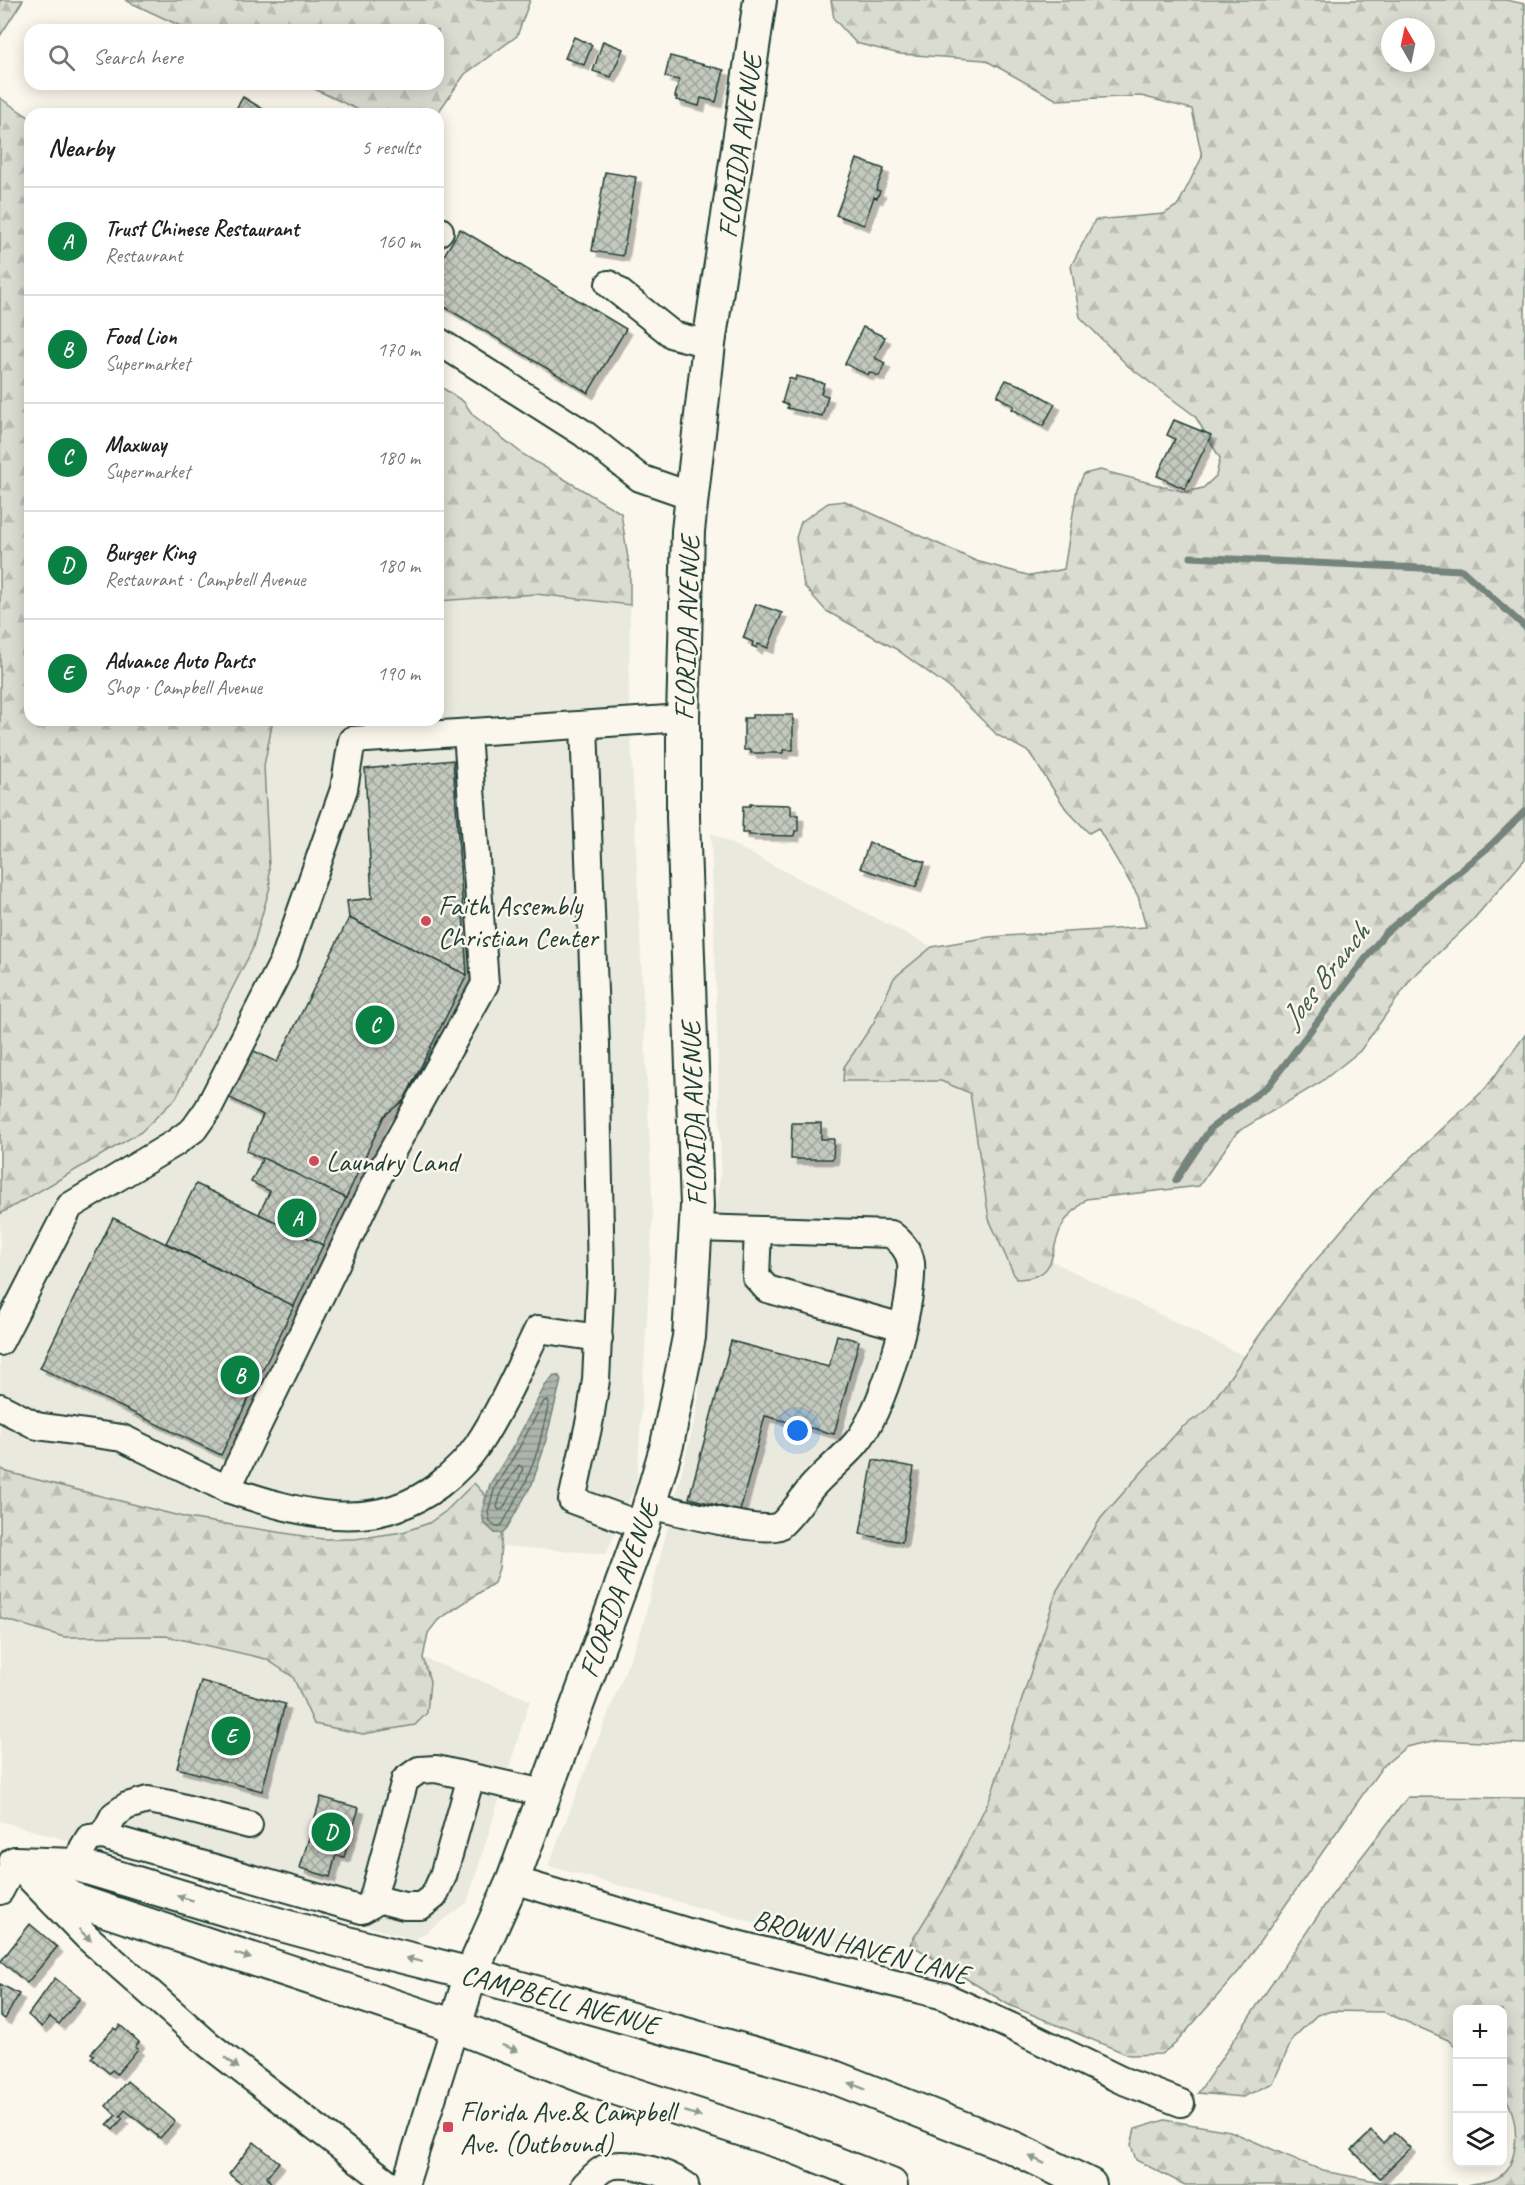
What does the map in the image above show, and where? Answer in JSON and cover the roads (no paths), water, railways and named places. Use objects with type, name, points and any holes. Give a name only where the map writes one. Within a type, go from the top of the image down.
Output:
[{"type":"main road","name":"FLORIDA AVENUE","points":[[455,2026],[471,1974],[513,1880],[646,1516],[667,1445],[689,1337],[697,1206],[682,818],[688,531],[709,344],[760,0]]},
{"type":"main road","name":"CAMPBELL AVENUE","points":[[8,1860],[77,1865],[230,1911],[471,1974],[821,2072],[1014,2148],[1090,2185]]},
{"type":"main road","name":"CAMPBELL AVENUE","points":[[8,1860],[76,1901],[455,2026],[605,2085],[789,2145],[891,2185]]},
{"type":"street","points":[[609,284],[673,335],[709,344]]},
{"type":"street","points":[[444,345],[583,433],[640,478],[692,496]]},
{"type":"street","points":[[0,1342],[70,1206],[175,1143],[194,1128],[208,1109],[283,962],[344,789],[352,740],[683,718]]},
{"type":"street","points":[[584,725],[597,1056],[601,1275],[599,1338],[590,1419],[572,1500],[646,1516],[748,1526],[780,1526],[814,1485],[857,1442],[879,1404],[909,1305],[911,1261],[904,1245],[891,1234],[696,1228]]},
{"type":"street","points":[[226,1489],[380,1173],[485,984],[467,733]]},
{"type":"street","points":[[758,1230],[756,1277],[767,1289],[902,1327]]},
{"type":"street","points":[[0,1407],[37,1426],[122,1438],[226,1489],[298,1511],[344,1516],[367,1515],[414,1502],[449,1478],[466,1461],[489,1427],[538,1329],[599,1338]]},
{"type":"street","points":[[359,1946],[405,1780],[420,1770],[436,1769],[544,1793]]},
{"type":"street","points":[[77,1865],[88,1838],[103,1836],[362,1910],[372,1902],[421,1906],[434,1896],[444,1876],[471,1778]]},
{"type":"street","points":[[103,1836],[114,1815],[127,1806],[148,1800],[249,1825]]},
{"type":"street","points":[[0,1891],[8,1860],[87,1937],[208,2044],[391,2185]]},
{"type":"street","points":[[230,1911],[240,1875]]},
{"type":"street","name":"BROWN HAVEN LANE","points":[[513,1880],[685,1931],[944,1996],[1120,2080],[1181,2103]]},
{"type":"street","points":[[289,1927],[300,1892]]},
{"type":"street","name":"FLORIDA AVENUE","points":[[405,2185],[455,2026]]},
{"type":"street","points":[[585,2185],[607,2167],[633,2166],[681,2184]]},
{"type":"water","points":[[554,1375],[559,1376],[561,1380],[532,1484],[507,1528],[502,1533],[495,1533],[484,1523],[482,1512],[490,1484],[513,1447],[545,1386]]},
{"type":"waterway","points":[[1191,557],[1462,570],[1525,627]]},
{"type":"waterway","name":"Joes Branch","points":[[1176,1180],[1211,1128],[1269,1085],[1385,933],[1491,845],[1525,811]]},
{"type":"place","name":"Faith Assembly Christian Center","points":[[426,921]]},
{"type":"place","name":"Maxway","points":[[375,1025]]},
{"type":"place","name":"Laundry Land","points":[[314,1161]]},
{"type":"place","name":"Trust Chinese Restaurant","points":[[297,1218]]},
{"type":"place","name":"Food Lion","points":[[240,1375]]},
{"type":"place","name":"Advance Auto Parts","points":[[231,1736]]},
{"type":"place","name":"Burger King","points":[[331,1832]]},
{"type":"place","name":"Florida Ave.& Campbell Ave. (Outbound)","points":[[448,2127]]}]
